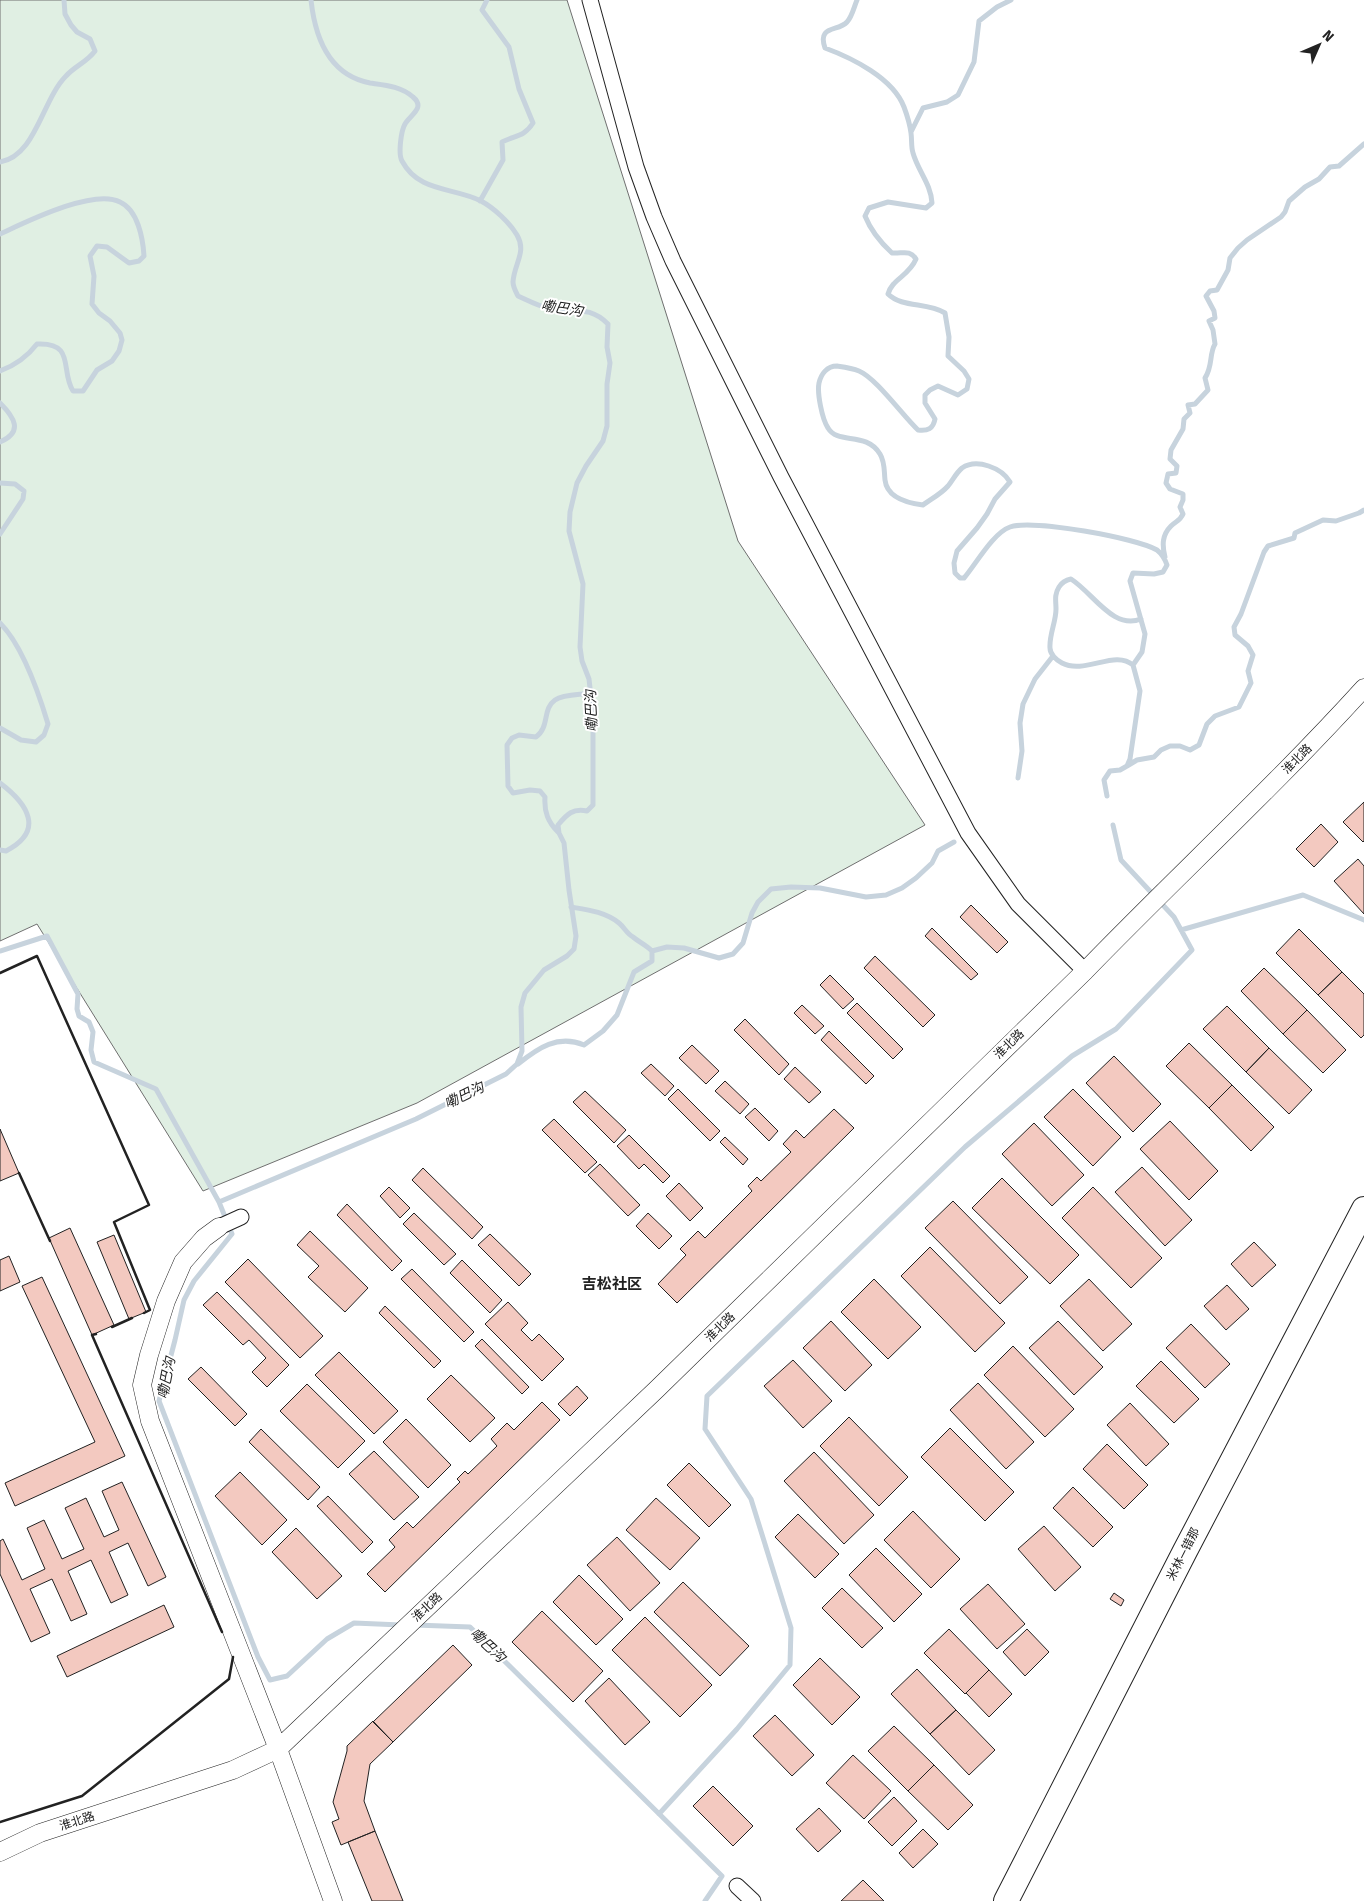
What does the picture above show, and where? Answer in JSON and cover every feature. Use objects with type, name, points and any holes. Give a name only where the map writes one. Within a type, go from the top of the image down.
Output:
[{"type":"highway","name":"米林—错那","points":[[1006,1901],[1181,1559],[1364,1209]]},
{"type":"street","points":[[590,0],[636,167],[654,218],[764,443],[968,833],[1018,904],[1085,971]]},
{"type":"street","name":"淮北路","points":[[0,1852],[40,1833],[233,1770],[278,1749],[657,1389],[1085,971],[1149,904],[1329,726],[1364,688]]},
{"type":"street","points":[[241,1217],[219,1227],[204,1238],[182,1262],[148,1354],[142,1385],[150,1421],[278,1749],[333,1901]]},
{"type":"street","points":[[737,1886],[753,1901]]},
{"type":"green space","points":[[0,0],[567,0],[738,541],[925,825],[417,1103],[203,1191],[37,924],[0,941]]},
{"type":"building","points":[[1364,802],[1364,841],[1363,842],[1343,822]]},
{"type":"building","points":[[1321,824],[1338,842],[1314,867],[1296,849]]},
{"type":"building","points":[[1358,859],[1364,866],[1364,914],[1334,881]]},
{"type":"building","points":[[971,905],[1008,942],[997,953],[960,917]]},
{"type":"building","points":[[932,928],[978,974],[971,980],[925,936]]},
{"type":"building","points":[[1299,929],[1342,972],[1318,995],[1276,953]]},
{"type":"building","points":[[875,956],[935,1015],[923,1027],[864,968]]},
{"type":"building","points":[[1264,968],[1307,1010],[1283,1034],[1241,991]]},
{"type":"building","points":[[1342,972],[1364,994],[1364,1035],[1361,1038],[1318,995]]},
{"type":"building","points":[[830,975],[854,999],[843,1009],[820,985]]},
{"type":"building","points":[[857,1003],[903,1049],[893,1059],[847,1013]]},
{"type":"building","points":[[802,1005],[824,1026],[815,1034],[794,1013]]},
{"type":"building","points":[[1227,1006],[1269,1048],[1246,1072],[1203,1029]]},
{"type":"building","points":[[1307,1010],[1346,1050],[1323,1073],[1283,1034]]},
{"type":"building","points":[[745,1019],[789,1064],[779,1075],[734,1030]]},
{"type":"building","points":[[829,1031],[874,1076],[866,1084],[821,1040]]},
{"type":"building","points":[[1189,1043],[1232,1085],[1209,1108],[1166,1066]]},
{"type":"building","points":[[692,1045],[719,1071],[706,1084],[679,1058]]},
{"type":"building","points":[[1269,1048],[1312,1090],[1289,1114],[1246,1072]]},
{"type":"building","points":[[1114,1056],[1161,1104],[1133,1132],[1086,1083]]},
{"type":"building","points":[[651,1064],[674,1086],[665,1096],[641,1073]]},
{"type":"building","points":[[795,1067],[821,1092],[809,1103],[784,1079]]},
{"type":"building","points":[[725,1081],[749,1104],[740,1114],[715,1091]]},
{"type":"building","points":[[1232,1085],[1274,1127],[1251,1151],[1209,1108]]},
{"type":"building","points":[[678,1089],[720,1131],[710,1141],[668,1099]]},
{"type":"building","points":[[1073,1089],[1121,1137],[1093,1166],[1044,1117]]},
{"type":"building","points":[[585,1091],[626,1130],[614,1143],[573,1102]]},
{"type":"building","points":[[755,1108],[778,1131],[769,1141],[745,1117]]},
{"type":"building","points":[[834,1109],[854,1128],[677,1303],[658,1284],[686,1255],[680,1249],[698,1231],[705,1238],[752,1191],[748,1186],[757,1177],[761,1181],[791,1152],[783,1144],[796,1130],[804,1138]]},
{"type":"building","points":[[554,1119],[597,1162],[585,1173],[542,1130]]},
{"type":"building","points":[[1170,1121],[1218,1171],[1189,1200],[1140,1149]]},
{"type":"building","points":[[1034,1123],[1084,1175],[1052,1206],[1002,1154]]},
{"type":"building","points":[[0,1129],[19,1173],[0,1181]]},
{"type":"building","points":[[629,1135],[670,1176],[663,1183],[644,1164],[639,1169],[617,1146]]},
{"type":"building","points":[[725,1137],[748,1159],[743,1165],[720,1142]]},
{"type":"building","points":[[600,1164],[640,1205],[628,1216],[588,1175]]},
{"type":"building","points":[[1142,1167],[1192,1220],[1165,1246],[1115,1192]]},
{"type":"building","points":[[423,1168],[483,1227],[472,1239],[412,1180]]},
{"type":"building","points":[[1002,1178],[1079,1255],[1050,1284],[972,1208]]},
{"type":"building","points":[[679,1183],[703,1208],[690,1221],[666,1196]]},
{"type":"building","points":[[389,1187],[410,1208],[400,1218],[380,1196]]},
{"type":"building","points":[[1093,1187],[1162,1258],[1131,1288],[1062,1218]]},
{"type":"building","points":[[953,1201],[1028,1277],[1000,1304],[925,1228]]},
{"type":"building","points":[[347,1204],[402,1261],[392,1271],[337,1215]]},
{"type":"building","points":[[414,1213],[456,1254],[444,1265],[403,1224]]},
{"type":"building","points":[[648,1213],[672,1236],[659,1249],[636,1226]]},
{"type":"building","points":[[70,1228],[114,1325],[92,1335],[49,1238]]},
{"type":"building","points":[[310,1231],[368,1288],[345,1312],[308,1277],[319,1266],[297,1245]]},
{"type":"building","points":[[490,1234],[531,1274],[519,1286],[478,1245]]},
{"type":"building","points":[[114,1235],[146,1312],[129,1319],[97,1242]]},
{"type":"building","points":[[1254,1242],[1276,1265],[1252,1287],[1231,1264]]},
{"type":"building","points":[[930,1247],[1005,1323],[975,1352],[901,1276]]},
{"type":"building","points":[[9,1256],[20,1282],[0,1291],[0,1260]]},
{"type":"building","points":[[248,1259],[323,1336],[300,1358],[225,1282]]},
{"type":"building","points":[[462,1260],[502,1300],[490,1313],[450,1273]]},
{"type":"building","points":[[412,1269],[474,1332],[464,1342],[401,1279]]},
{"type":"building","points":[[42,1277],[125,1456],[15,1506],[5,1483],[95,1442],[22,1286]]},
{"type":"building","points":[[874,1279],[921,1327],[888,1359],[841,1312]]},
{"type":"building","points":[[1089,1279],[1132,1324],[1103,1351],[1060,1306]]},
{"type":"building","points":[[1227,1285],[1249,1309],[1226,1330],[1204,1306]]},
{"type":"building","points":[[217,1292],[289,1365],[267,1387],[252,1372],[266,1358],[249,1340],[243,1345],[203,1305]]},
{"type":"building","points":[[508,1302],[528,1323],[521,1330],[532,1341],[539,1334],[564,1359],[542,1381],[485,1324]]},
{"type":"building","points":[[385,1306],[441,1361],[434,1368],[379,1313]]},
{"type":"building","points":[[831,1321],[872,1365],[845,1391],[803,1348]]},
{"type":"building","points":[[1058,1321],[1103,1367],[1074,1395],[1029,1348]]},
{"type":"building","points":[[1191,1324],[1230,1364],[1205,1388],[1166,1348]]},
{"type":"building","points":[[482,1339],[529,1387],[522,1394],[475,1346]]},
{"type":"building","points":[[1013,1346],[1074,1409],[1045,1437],[984,1375]]},
{"type":"building","points":[[339,1352],[398,1411],[374,1434],[315,1375]]},
{"type":"building","points":[[793,1360],[832,1401],[803,1428],[764,1386]]},
{"type":"building","points":[[1161,1361],[1199,1399],[1174,1423],[1136,1386]]},
{"type":"building","points":[[201,1367],[247,1414],[235,1426],[188,1379]]},
{"type":"building","points":[[451,1375],[495,1418],[470,1442],[427,1399]]},
{"type":"building","points":[[978,1383],[1034,1442],[1006,1469],[950,1410]]},
{"type":"building","points":[[307,1384],[365,1441],[338,1468],[280,1411]]},
{"type":"building","points":[[577,1386],[588,1398],[570,1416],[558,1404]]},
{"type":"building","points":[[542,1402],[560,1420],[385,1592],[367,1574],[395,1547],[389,1540],[407,1522],[413,1528],[460,1482],[457,1479],[465,1471],[468,1474],[497,1446],[491,1439],[507,1423],[514,1430]]},
{"type":"building","points":[[1130,1403],[1169,1444],[1146,1466],[1107,1425]]},
{"type":"building","points":[[849,1417],[908,1477],[879,1506],[820,1446]]},
{"type":"building","points":[[406,1419],[451,1465],[428,1488],[383,1442]]},
{"type":"building","points":[[950,1428],[1014,1492],[985,1521],[921,1457]]},
{"type":"building","points":[[261,1429],[320,1487],[308,1500],[249,1442]]},
{"type":"building","points":[[1107,1444],[1148,1485],[1124,1509],[1083,1469]]},
{"type":"building","points":[[374,1451],[419,1497],[394,1520],[349,1474]]},
{"type":"building","points":[[814,1452],[874,1515],[844,1544],[784,1481]]},
{"type":"building","points":[[689,1463],[731,1505],[709,1527],[667,1485]]},
{"type":"building","points":[[240,1472],[287,1520],[262,1545],[215,1496]]},
{"type":"building","points":[[122,1482],[166,1577],[148,1586],[128,1543],[109,1552],[128,1595],[111,1603],[91,1560],[68,1571],[87,1614],[71,1621],[52,1579],[30,1589],[50,1633],[31,1642],[0,1574],[0,1541],[3,1539],[22,1580],[45,1569],[27,1528],[44,1520],[62,1559],[84,1549],[65,1508],[86,1498],[104,1537],[119,1530],[102,1491]]},
{"type":"building","points":[[1073,1487],[1113,1527],[1093,1547],[1053,1508]]},
{"type":"building","points":[[328,1496],[373,1542],[362,1553],[317,1506]]},
{"type":"building","points":[[656,1498],[700,1538],[670,1570],[626,1530]]},
{"type":"building","points":[[913,1511],[960,1559],[931,1588],[884,1540]]},
{"type":"building","points":[[798,1514],[839,1554],[815,1578],[775,1537]]},
{"type":"building","points":[[1044,1526],[1081,1567],[1055,1591],[1018,1549]]},
{"type":"building","points":[[296,1528],[342,1576],[317,1599],[272,1552]]},
{"type":"building","points":[[617,1537],[660,1583],[630,1611],[587,1565]]},
{"type":"building","points":[[876,1548],[922,1594],[894,1622],[849,1575]]},
{"type":"building","points":[[579,1575],[623,1619],[596,1645],[553,1602]]},
{"type":"building","points":[[683,1582],[749,1646],[720,1676],[654,1612]]},
{"type":"building","points":[[988,1584],[1025,1624],[997,1649],[960,1609]]},
{"type":"building","points":[[842,1588],[883,1628],[862,1648],[822,1608]]},
{"type":"building","points":[[1114,1593],[1124,1600],[1121,1606],[1110,1599]]},
{"type":"building","points":[[164,1605],[174,1627],[67,1677],[57,1656]]},
{"type":"building","points":[[542,1611],[603,1671],[573,1702],[512,1642]]},
{"type":"building","points":[[645,1617],[712,1685],[680,1717],[612,1650]]},
{"type":"building","points":[[949,1629],[989,1670],[965,1694],[924,1653]]},
{"type":"building","points":[[1027,1629],[1049,1652],[1025,1676],[1003,1652]]},
{"type":"building","points":[[453,1645],[472,1665],[393,1742],[373,1722]]},
{"type":"building","points":[[820,1658],[860,1697],[832,1725],[793,1685]]},
{"type":"building","points":[[917,1669],[956,1710],[930,1734],[891,1694]]},
{"type":"building","points":[[989,1670],[1012,1694],[989,1717],[966,1693]]},
{"type":"building","points":[[609,1678],[650,1722],[625,1745],[585,1701]]},
{"type":"building","points":[[956,1710],[995,1750],[969,1775],[930,1734]]},
{"type":"building","points":[[775,1715],[814,1755],[792,1776],[753,1736]]},
{"type":"building","points":[[373,1721],[393,1742],[370,1764],[364,1801],[375,1831],[341,1845],[332,1822],[339,1819],[333,1802],[347,1746]]},
{"type":"building","points":[[894,1726],[934,1765],[908,1791],[868,1751]]},
{"type":"building","points":[[853,1755],[891,1791],[864,1819],[826,1783]]},
{"type":"building","points":[[934,1765],[973,1805],[948,1830],[908,1791]]},
{"type":"building","points":[[713,1786],[753,1826],[733,1846],[693,1806]]},
{"type":"building","points":[[894,1797],[917,1821],[892,1846],[868,1822]]},
{"type":"building","points":[[819,1808],[841,1831],[818,1852],[796,1829]]},
{"type":"building","points":[[923,1829],[938,1844],[913,1868],[899,1853]]},
{"type":"building","points":[[375,1831],[403,1901],[372,1901],[348,1842]]},
{"type":"building","points":[[863,1880],[884,1901],[841,1901]]},
{"type":"waterway","points":[[0,162],[12,158],[22,149],[38,126],[58,86],[66,76],[95,51],[90,39],[77,32],[71,25],[65,14],[64,0]]},
{"type":"waterway","name":"嘞巴沟","points":[[219,1202],[416,1119],[506,1074],[517,1064],[522,1051],[521,1007],[525,993],[544,970],[567,956],[574,949],[576,936],[564,843],[559,833],[558,825],[574,811],[587,811],[593,805],[593,715],[589,679],[582,661],[580,647],[583,584],[569,531],[570,512],[577,483],[603,441],[607,426],[607,384],[610,363],[607,347],[608,324],[594,314],[548,308],[518,296],[513,282],[521,247],[514,230],[491,207],[481,201],[427,184],[409,171],[401,158],[400,142],[405,124],[418,108],[417,101],[408,93],[398,88],[356,79],[334,63],[316,27],[311,0]]},
{"type":"waterway","points":[[480,201],[503,160],[502,142],[523,133],[533,123],[519,89],[509,47],[482,10],[487,0]]},
{"type":"waterway","points":[[857,0],[852,15],[847,22],[826,32],[823,41],[825,48],[847,57],[870,70],[891,87],[899,97],[909,123],[913,153],[927,184],[932,203],[926,208],[888,202],[869,208],[865,216],[876,236],[892,253],[908,253],[916,259],[909,270],[893,285],[888,294],[900,301],[930,307],[945,313],[949,337],[948,356],[964,371],[969,379],[967,389],[958,395],[938,386],[930,390],[925,395],[925,403],[935,419],[929,429],[918,430],[866,375],[854,369],[833,366],[825,371],[819,383],[819,399],[824,419],[828,428],[838,436],[860,440],[874,447],[883,460],[887,486],[894,495],[904,501],[923,505],[945,489],[960,470],[968,465],[982,464],[989,466],[1006,477],[1010,482],[995,499],[977,528],[957,551],[954,563],[955,573],[960,578],[964,578],[985,550],[1004,530],[1022,525],[1061,528],[1108,535],[1146,545],[1157,550],[1162,555],[1167,565],[1163,572],[1154,574],[1133,573],[1130,581],[1145,634],[1142,652],[1133,665],[1140,691],[1130,759],[1127,766],[1120,770],[1110,771],[1104,780],[1107,796]]},
{"type":"waterway","points":[[911,132],[923,108],[947,102],[958,95],[974,62],[979,21],[997,7],[1011,0]]},
{"type":"waterway","points":[[1165,557],[1164,537],[1171,526],[1183,514],[1180,507],[1183,494],[1170,489],[1166,483],[1168,474],[1176,473],[1177,466],[1170,459],[1171,450],[1183,429],[1184,419],[1190,413],[1188,405],[1195,404],[1208,390],[1205,378],[1215,344],[1213,330],[1209,321],[1215,318],[1214,311],[1206,296],[1210,291],[1217,290],[1228,270],[1230,258],[1238,248],[1281,217],[1289,201],[1305,187],[1319,179],[1330,167],[1339,166],[1364,144]]},
{"type":"waterway","points":[[0,234],[60,208],[94,199],[108,199],[120,202],[131,211],[141,234],[144,256],[139,261],[129,263],[107,247],[97,246],[90,256],[94,276],[92,304],[99,313],[110,321],[120,333],[122,340],[119,351],[112,361],[97,370],[83,391],[73,391],[69,383],[65,359],[62,353],[57,348],[49,345],[37,344],[21,360],[0,371]]},
{"type":"waterway","points":[[0,403],[14,424],[12,434],[0,442]]},
{"type":"waterway","points":[[0,483],[15,484],[24,491],[23,499],[0,534]]},
{"type":"waterway","points":[[1127,766],[1137,760],[1154,757],[1161,750],[1170,746],[1180,746],[1190,750],[1199,745],[1207,724],[1215,716],[1239,707],[1251,683],[1248,671],[1253,655],[1248,646],[1235,635],[1234,627],[1268,546],[1294,538],[1295,533],[1323,520],[1336,521],[1364,510]]},
{"type":"waterway","points":[[1133,665],[1126,661],[1109,660],[1090,665],[1071,666],[1056,659],[1050,648],[1051,633],[1056,614],[1056,593],[1061,584],[1071,579],[1104,609],[1121,620],[1141,619]]},
{"type":"waterway","points":[[0,623],[16,644],[35,685],[48,724],[44,735],[36,742],[21,740],[0,728]]},
{"type":"waterway","points":[[1018,778],[1022,751],[1020,723],[1023,704],[1035,679],[1053,656]]},
{"type":"waterway","points":[[558,832],[547,816],[545,797],[540,791],[530,790],[513,793],[508,786],[507,745],[512,738],[519,735],[536,737],[543,728],[549,708],[555,700],[567,696],[591,693]]},
{"type":"waterway","points":[[0,783],[10,791],[24,808],[29,826],[25,835],[18,843],[6,851],[0,850]]},
{"type":"waterway","points":[[659,1814],[737,1729],[790,1665],[791,1628],[751,1499],[705,1429],[707,1396],[965,1147],[1072,1056],[1116,1029],[1192,950],[1174,917],[1121,860],[1113,825]]},
{"type":"waterway","points":[[652,951],[667,947],[684,948],[719,958],[733,954],[743,943],[752,913],[758,902],[771,889],[791,887],[820,888],[866,897],[886,895],[902,888],[916,878],[932,863],[938,851],[954,842]]},
{"type":"waterway","points":[[1181,930],[1303,895],[1364,920]]},
{"type":"waterway","points":[[518,1064],[549,1044],[566,1041],[584,1045],[603,1031],[617,1015],[634,972],[652,961],[652,951],[631,936],[614,919],[596,912],[571,907]]},
{"type":"waterway","name":"嘞巴沟","points":[[0,951],[47,936],[78,994],[77,1009],[79,1016],[89,1022],[93,1032],[91,1050],[94,1062],[156,1089],[219,1202],[232,1234],[194,1281],[184,1300],[159,1401],[258,1657],[270,1680],[287,1676],[327,1639],[354,1623],[401,1625]]},
{"type":"waterway","name":"嘞巴沟","points":[[415,1625],[470,1627],[722,1876],[705,1901]]},
{"type":"wall","points":[[0,973],[37,956],[149,1205],[114,1222],[150,1310],[144,1313]]},
{"type":"wall","points":[[19,1173],[50,1241]]},
{"type":"wall","points":[[112,1327],[132,1318]]},
{"type":"wall","points":[[96,1334],[92,1335],[222,1632]]},
{"type":"wall","points":[[0,1822],[82,1796],[229,1679],[233,1657]]},
{"type":"district","name":"吉松社区","points":[[612,1284]]}]
